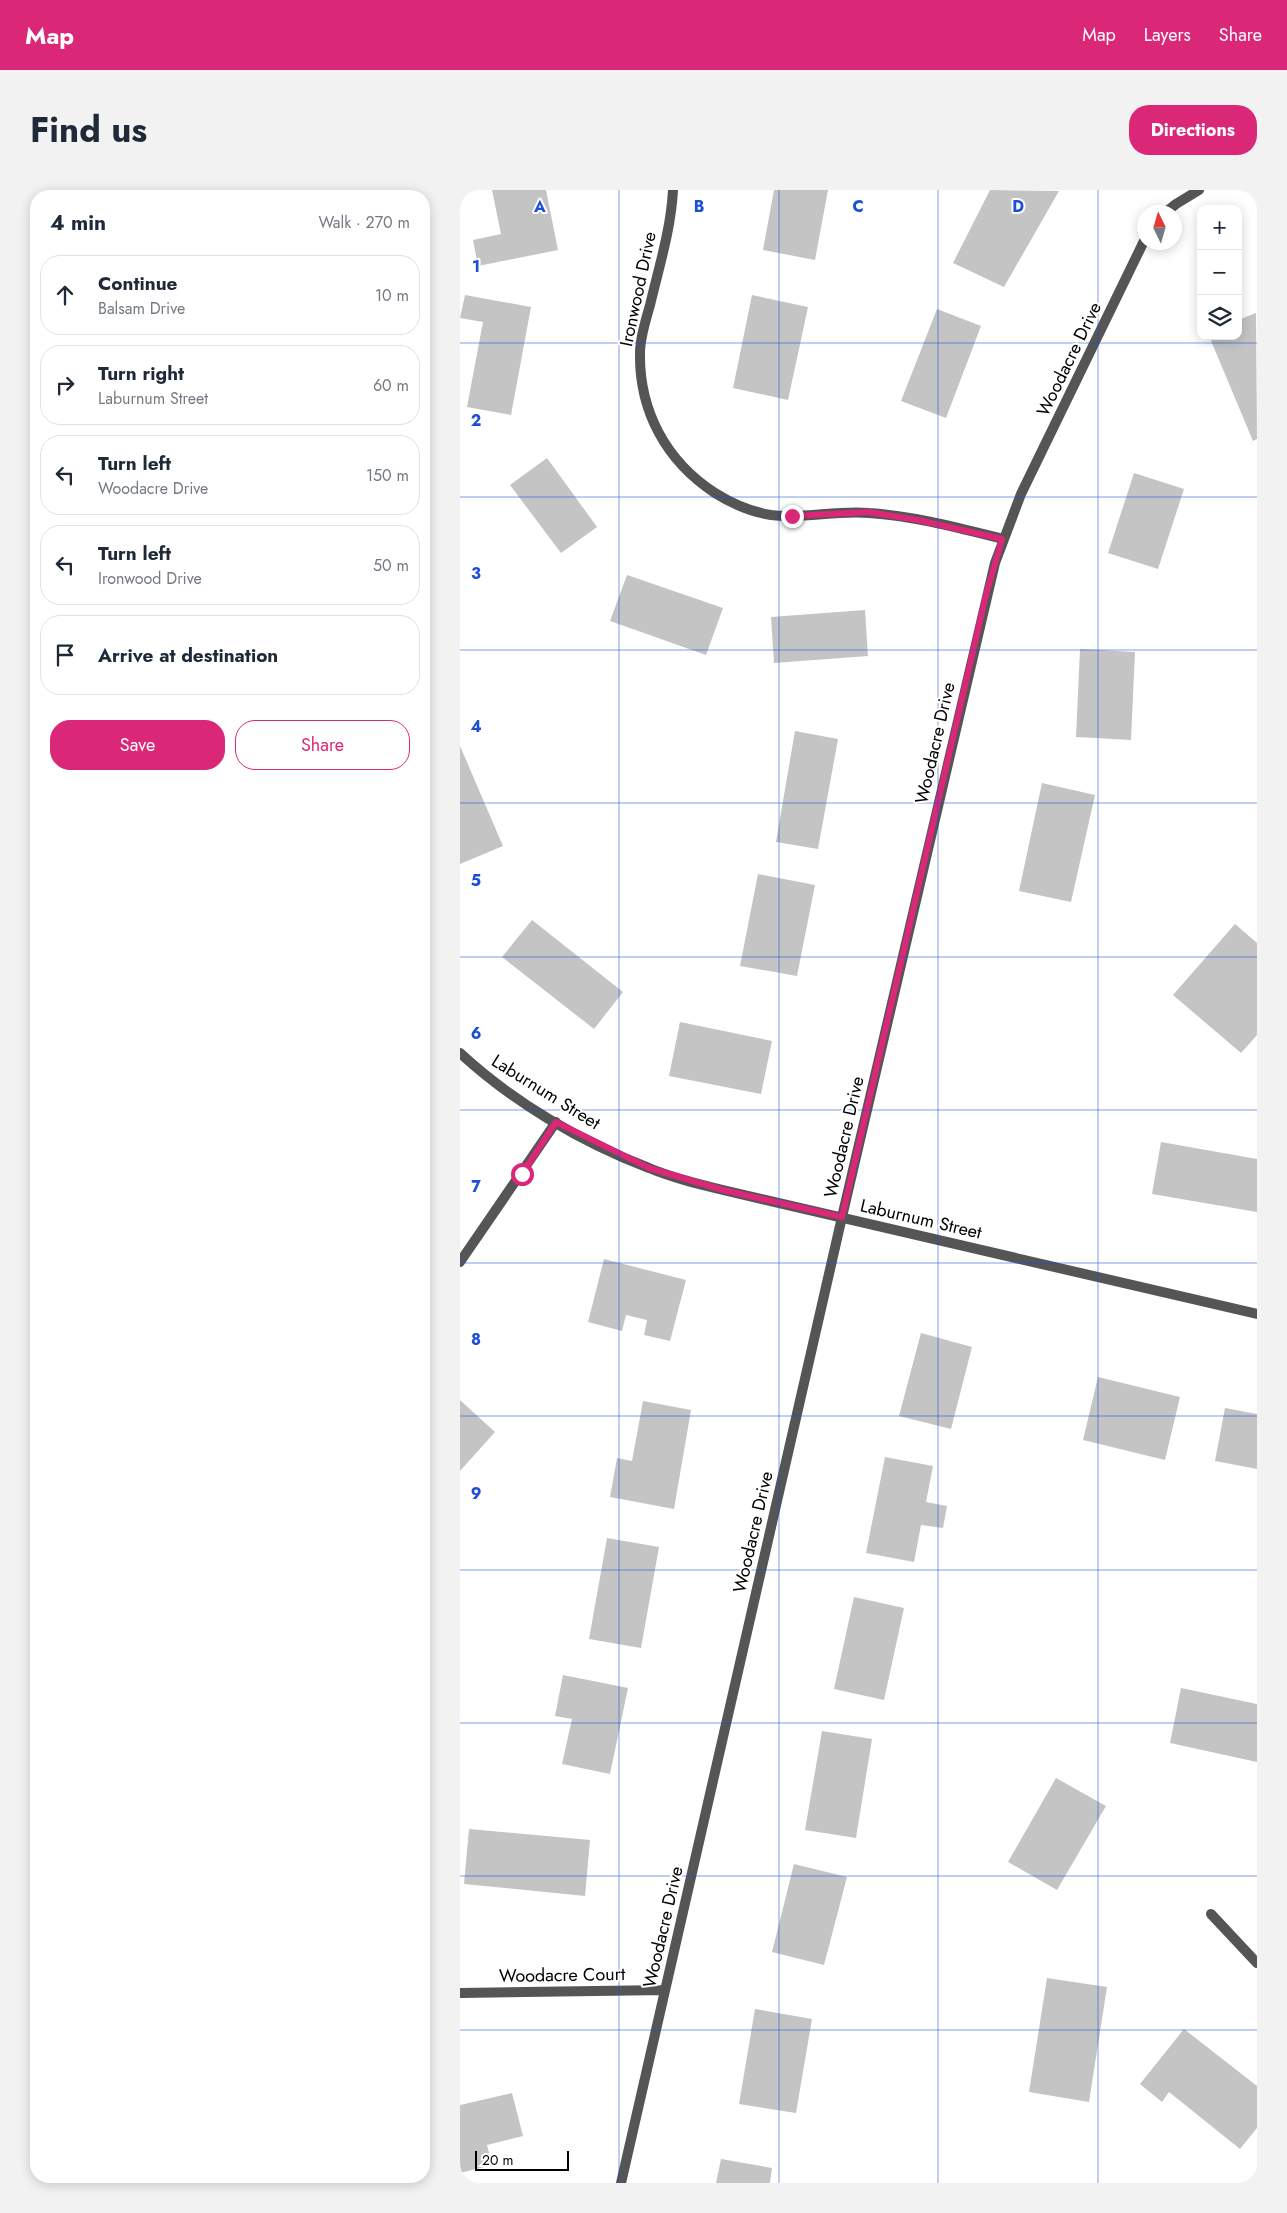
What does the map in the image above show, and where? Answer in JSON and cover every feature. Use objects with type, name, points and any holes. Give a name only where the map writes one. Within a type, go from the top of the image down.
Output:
[{"type":"street","name":"Ironwood Drive","points":[[674,190],[668,230],[644,330],[640,364],[647,407],[663,443],[676,461],[692,476],[727,500],[769,515],[792,516],[868,512],[918,520],[1002,539]]},
{"type":"street","points":[[1175,205],[1199,190]]},
{"type":"street","name":"Woodacre Drive","points":[[621,2183],[986,595],[1002,539],[1021,494],[1140,250]]},
{"type":"street","name":"Laburnum Street","points":[[460,1053],[489,1078],[556,1122],[649,1168],[723,1190],[1257,1314]]},
{"type":"street","points":[[460,1262],[556,1122]]},
{"type":"street","points":[[1211,1914],[1257,1962]]},
{"type":"street","name":"Woodacre Court","points":[[460,1993],[665,1990]]},
{"type":"building","points":[[492,190],[546,190],[558,250],[478,266],[473,240],[501,234]]},
{"type":"building","points":[[774,190],[828,190],[815,260],[763,250]]},
{"type":"building","points":[[990,190],[1059,191],[1004,287],[953,263]]},
{"type":"building","points":[[465,295],[531,307],[511,415],[467,407],[483,322],[460,318]]},
{"type":"building","points":[[752,295],[808,307],[788,400],[733,388]]},
{"type":"building","points":[[937,309],[981,326],[946,418],[901,401]]},
{"type":"building","points":[[1256,313],[1257,439],[1253,441],[1211,340],[1242,340],[1242,318]]},
{"type":"building","points":[[547,458],[597,527],[561,553],[510,485]]},
{"type":"building","points":[[1134,473],[1184,489],[1158,569],[1108,553]]},
{"type":"building","points":[[627,575],[723,608],[706,655],[610,621]]},
{"type":"building","points":[[865,610],[868,656],[774,663],[771,617]]},
{"type":"building","points":[[1080,649],[1135,652],[1131,740],[1076,737]]},
{"type":"building","points":[[795,731],[838,739],[818,849],[776,842]]},
{"type":"building","points":[[460,746],[503,846],[460,864]]},
{"type":"building","points":[[1042,783],[1095,795],[1071,902],[1019,891]]},
{"type":"building","points":[[758,874],[815,885],[797,976],[740,966]]},
{"type":"building","points":[[532,920],[623,992],[594,1029],[502,957]]},
{"type":"building","points":[[1235,924],[1257,943],[1257,1035],[1241,1053],[1173,995]]},
{"type":"building","points":[[680,1022],[772,1041],[761,1094],[669,1076]]},
{"type":"building","points":[[1161,1142],[1257,1159],[1257,1212],[1152,1194]]},
{"type":"building","points":[[604,1259],[686,1280],[670,1341],[644,1335],[647,1320],[626,1315],[622,1331],[588,1322]]},
{"type":"building","points":[[921,1333],[972,1347],[951,1429],[899,1416]]},
{"type":"building","points":[[1098,1377],[1180,1397],[1165,1460],[1083,1440]]},
{"type":"building","points":[[460,1400],[495,1432],[460,1471]]},
{"type":"building","points":[[643,1401],[691,1410],[674,1509],[610,1497],[617,1458],[632,1461]]},
{"type":"building","points":[[1225,1408],[1257,1414],[1257,1469],[1215,1461]]},
{"type":"building","points":[[885,1457],[933,1466],[926,1502],[947,1506],[943,1528],[921,1525],[914,1562],[866,1553]]},
{"type":"building","points":[[607,1538],[659,1547],[641,1648],[589,1639]]},
{"type":"building","points":[[854,1597],[904,1608],[884,1700],[834,1689]]},
{"type":"building","points":[[563,1675],[628,1688],[610,1774],[562,1764],[572,1719],[555,1716]]},
{"type":"building","points":[[1181,1688],[1257,1704],[1257,1762],[1170,1743]]},
{"type":"building","points":[[822,1731],[872,1739],[856,1838],[805,1830]]},
{"type":"building","points":[[1056,1778],[1106,1806],[1057,1890],[1008,1862]]},
{"type":"building","points":[[469,1829],[590,1840],[585,1896],[464,1884]]},
{"type":"building","points":[[794,1864],[847,1877],[824,1965],[772,1952]]},
{"type":"building","points":[[1047,1978],[1107,1987],[1089,2102],[1029,2092]]},
{"type":"building","points":[[755,2009],[812,2019],[796,2113],[739,2104]]},
{"type":"building","points":[[1184,2029],[1257,2086],[1257,2128],[1240,2149],[1169,2092],[1162,2102],[1140,2084]]},
{"type":"building","points":[[512,2093],[523,2136],[487,2145],[492,2165],[460,2173],[460,2105]]},
{"type":"building","points":[[721,2159],[772,2168],[770,2183],[716,2183]]},
{"type":"route","points":[[522,1174],[556,1122],[616,1153],[649,1168],[683,1180],[842,1217],[986,595],[1002,539],[948,525],[868,512],[792,516]]}]
